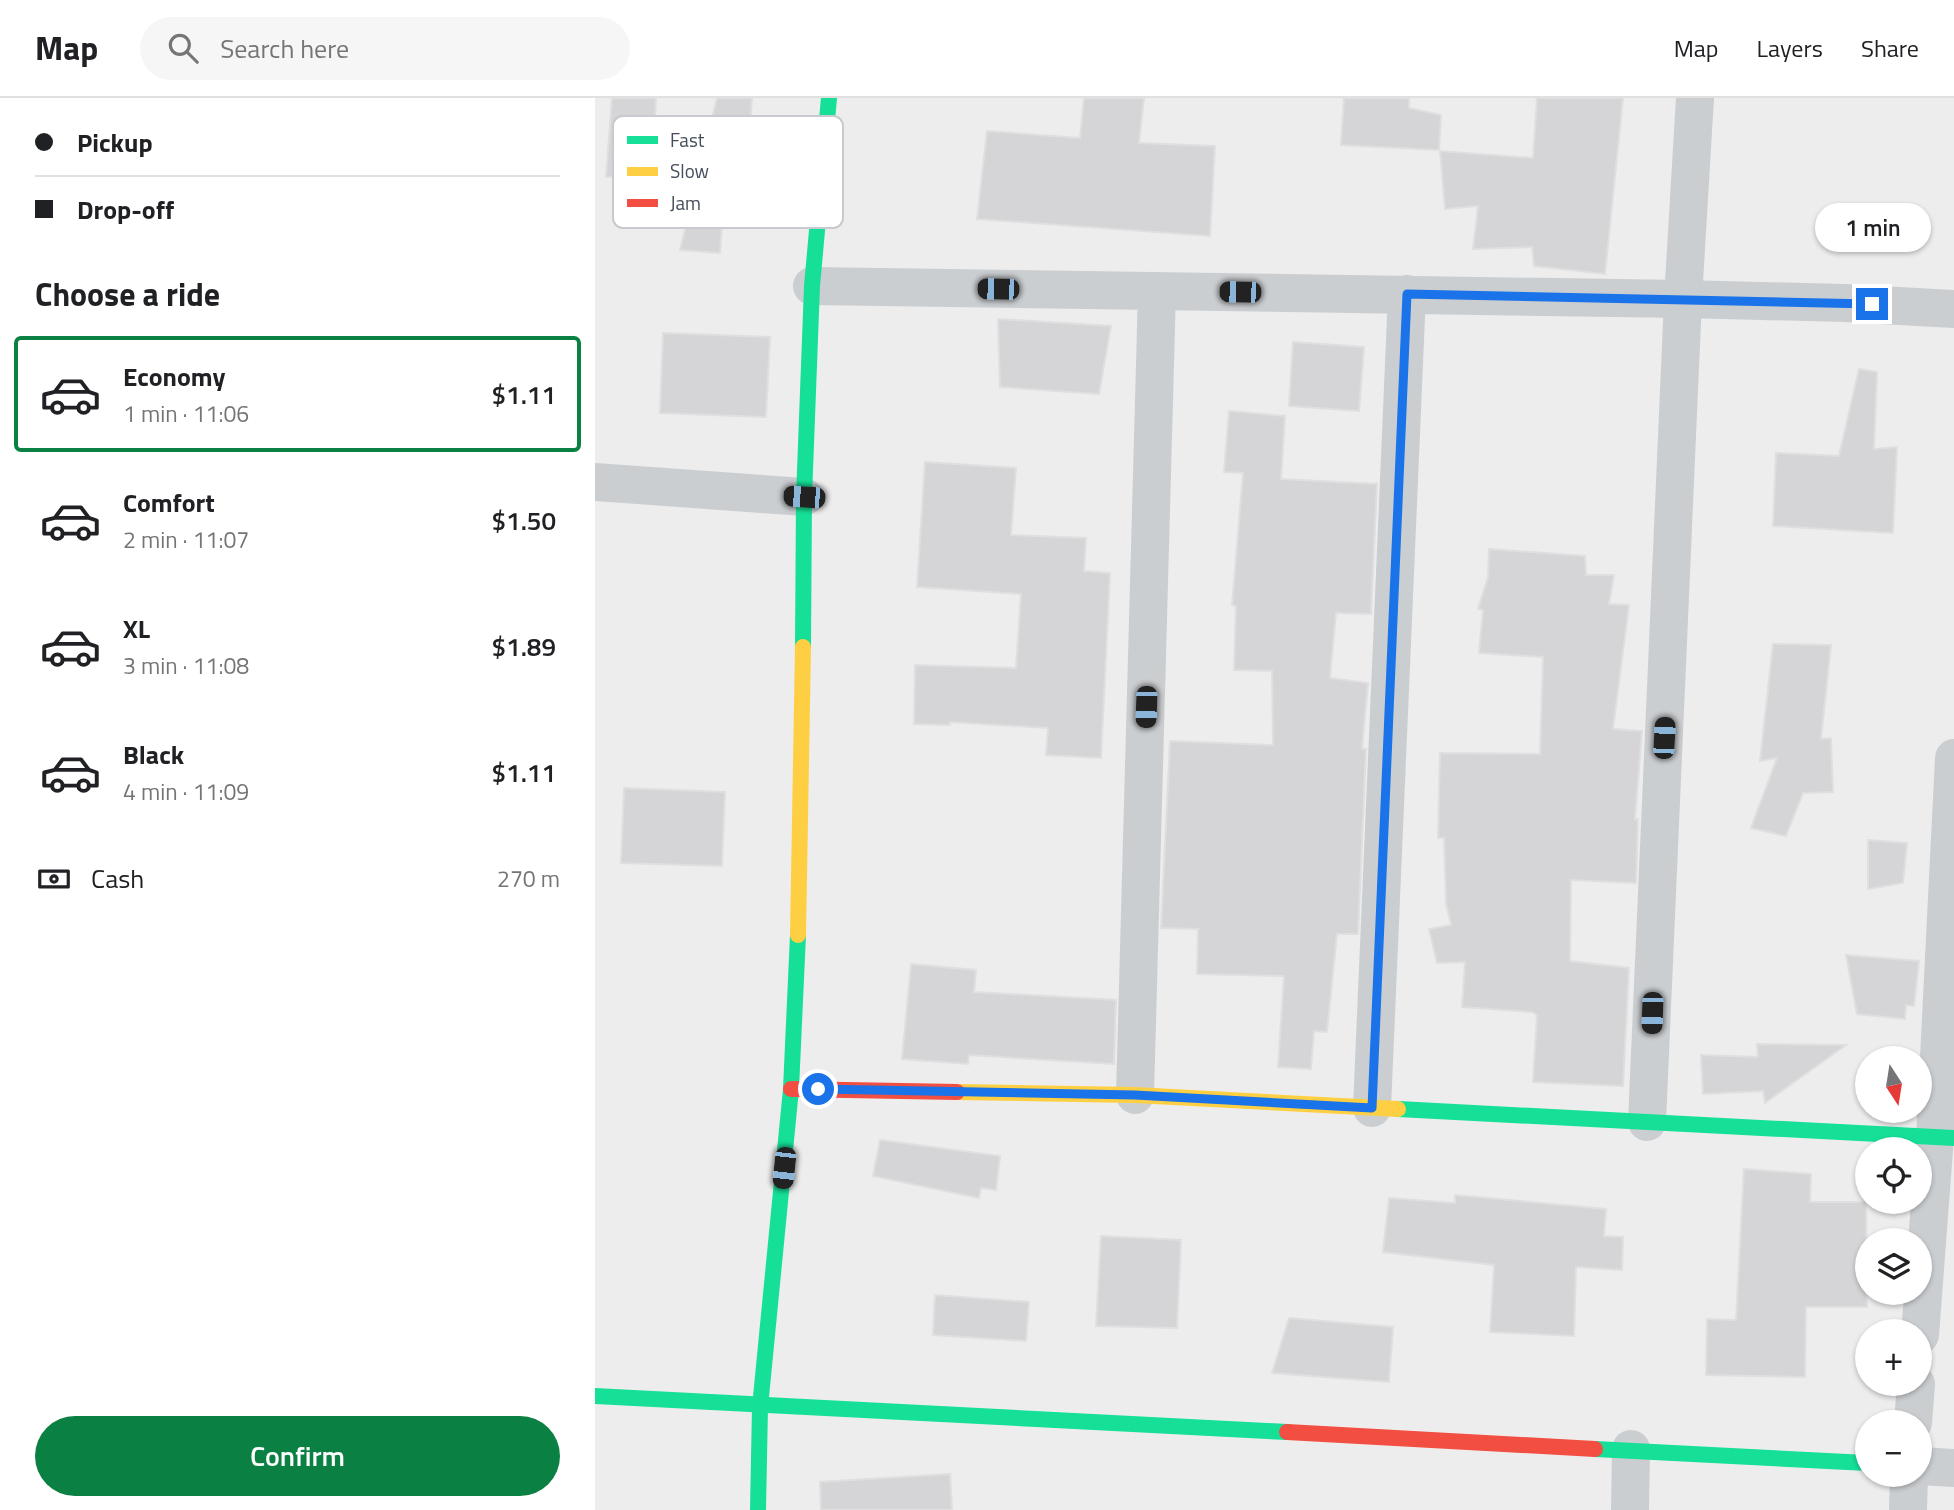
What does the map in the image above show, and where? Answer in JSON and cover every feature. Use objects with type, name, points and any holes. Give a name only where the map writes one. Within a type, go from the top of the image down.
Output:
[{"type":"street","points":[[827,116],[829,98]]},
{"type":"street","points":[[1647,1122],[1683,299],[1695,98]]},
{"type":"street","points":[[758,1510],[760,1407],[791,1089],[802,854],[804,497],[812,286],[817,228]]},
{"type":"street","points":[[812,286],[1683,299],[1954,309]]},
{"type":"street","points":[[1135,1095],[1157,291]]},
{"type":"street","points":[[1372,1108],[1407,294]]},
{"type":"street","points":[[595,482],[804,497]]},
{"type":"street","points":[[1922,1319],[1945,1138],[1954,758]]},
{"type":"street","points":[[791,1089],[1135,1095],[1945,1138]]},
{"type":"street","points":[[595,1396],[760,1407],[1855,1462]]},
{"type":"street","points":[[1630,1510],[1631,1449]]},
{"type":"street","points":[[1932,1467],[1954,1468]]},
{"type":"street","points":[[1908,1510],[1909,1487]]},
{"type":"building","points":[[612,98],[656,98],[655,116],[613,116],[613,177],[606,177]]},
{"type":"building","points":[[717,98],[752,98],[751,116],[713,116]]},
{"type":"building","points":[[1084,98],[1144,98],[1139,143],[1215,146],[1210,236],[977,219],[987,131],[1080,138]]},
{"type":"building","points":[[1344,98],[1409,98],[1409,108],[1441,115],[1439,150],[1341,145]]},
{"type":"building","points":[[1537,98],[1623,98],[1605,274],[1534,266],[1532,247],[1473,249],[1478,206],[1445,209],[1440,151],[1533,158]]},
{"type":"building","points":[[685,228],[722,228],[720,253],[680,250]]},
{"type":"building","points":[[998,319],[1111,326],[1099,394],[1000,387]]},
{"type":"building","points":[[663,333],[770,337],[766,417],[660,413]]},
{"type":"building","points":[[1293,342],[1364,347],[1359,411],[1289,406]]},
{"type":"building","points":[[1859,369],[1877,372],[1874,449],[1897,447],[1893,533],[1773,526],[1776,453],[1839,456]]},
{"type":"building","points":[[1229,411],[1285,416],[1281,479],[1377,484],[1371,614],[1336,613],[1330,678],[1368,683],[1362,749],[1366,749],[1358,934],[1337,934],[1327,1032],[1314,1031],[1311,1069],[1278,1067],[1284,976],[1197,974],[1198,929],[1161,928],[1170,741],[1273,745],[1272,671],[1234,670],[1236,606],[1232,605],[1243,473],[1224,472]]},
{"type":"building","points":[[925,462],[1016,468],[1011,535],[1086,538],[1084,571],[1110,573],[1101,758],[1046,755],[1048,728],[950,722],[950,725],[914,724],[915,665],[1016,668],[1021,594],[917,587]]},
{"type":"building","points":[[1489,549],[1585,556],[1586,575],[1614,575],[1609,604],[1629,605],[1613,729],[1642,731],[1635,819],[1638,819],[1636,883],[1571,880],[1570,961],[1629,968],[1623,1086],[1533,1082],[1537,1015],[1532,1012],[1462,1007],[1465,962],[1437,963],[1429,929],[1451,925],[1446,903],[1444,838],[1438,838],[1440,753],[1540,754],[1543,657],[1479,653],[1483,610],[1478,609],[1488,577]]},
{"type":"building","points":[[1773,644],[1831,645],[1821,739],[1831,738],[1833,792],[1803,793],[1786,836],[1751,828],[1777,758],[1760,761]]},
{"type":"building","points":[[624,788],[725,792],[722,866],[621,863]]},
{"type":"building","points":[[1868,840],[1907,843],[1903,883],[1868,889]]},
{"type":"building","points":[[1846,955],[1919,961],[1914,1006],[1906,1005],[1905,1019],[1857,1014]]},
{"type":"building","points":[[911,964],[976,970],[974,992],[1116,1000],[1114,1064],[969,1055],[968,1064],[902,1059]]},
{"type":"building","points":[[1757,1044],[1846,1045],[1765,1103],[1763,1091],[1703,1094],[1701,1055],[1758,1057]]},
{"type":"building","points":[[880,1140],[1000,1156],[996,1190],[981,1188],[979,1198],[873,1176]]},
{"type":"building","points":[[1744,1169],[1811,1174],[1810,1202],[1855,1202],[1855,1214],[1866,1214],[1866,1228],[1855,1228],[1855,1305],[1867,1307],[1806,1307],[1805,1377],[1706,1375],[1707,1319],[1736,1320]]},
{"type":"building","points":[[1455,1195],[1606,1209],[1604,1236],[1623,1237],[1622,1270],[1576,1267],[1574,1336],[1490,1332],[1494,1265],[1383,1252],[1389,1198],[1455,1203]]},
{"type":"building","points":[[1101,1236],[1181,1240],[1177,1328],[1096,1326]]},
{"type":"building","points":[[935,1295],[1029,1302],[1026,1341],[933,1335]]},
{"type":"building","points":[[1289,1318],[1393,1327],[1389,1382],[1272,1373]]},
{"type":"building","points":[[950,1474],[952,1510],[821,1510],[820,1482]]},
{"type":"traffic: fast","points":[[827,116],[829,98]]},
{"type":"traffic: fast","points":[[803,647],[804,497],[812,286],[817,228]]},
{"type":"traffic: fast","points":[[758,1510],[760,1407],[791,1089],[798,935]]},
{"type":"traffic: fast","points":[[1398,1109],[1954,1138]]},
{"type":"traffic: fast","points":[[595,1396],[1287,1432]]},
{"type":"traffic: fast","points":[[1595,1449],[1855,1462]]},
{"type":"traffic: slow","points":[[798,935],[803,647]]},
{"type":"traffic: slow","points":[[957,1092],[1135,1095],[1398,1109]]},
{"type":"traffic: jam","points":[[791,1089],[957,1092]]},
{"type":"traffic: jam","points":[[1287,1432],[1595,1449]]},
{"type":"route","points":[[818,1089],[1135,1095],[1372,1108],[1407,294],[1872,304]]}]
